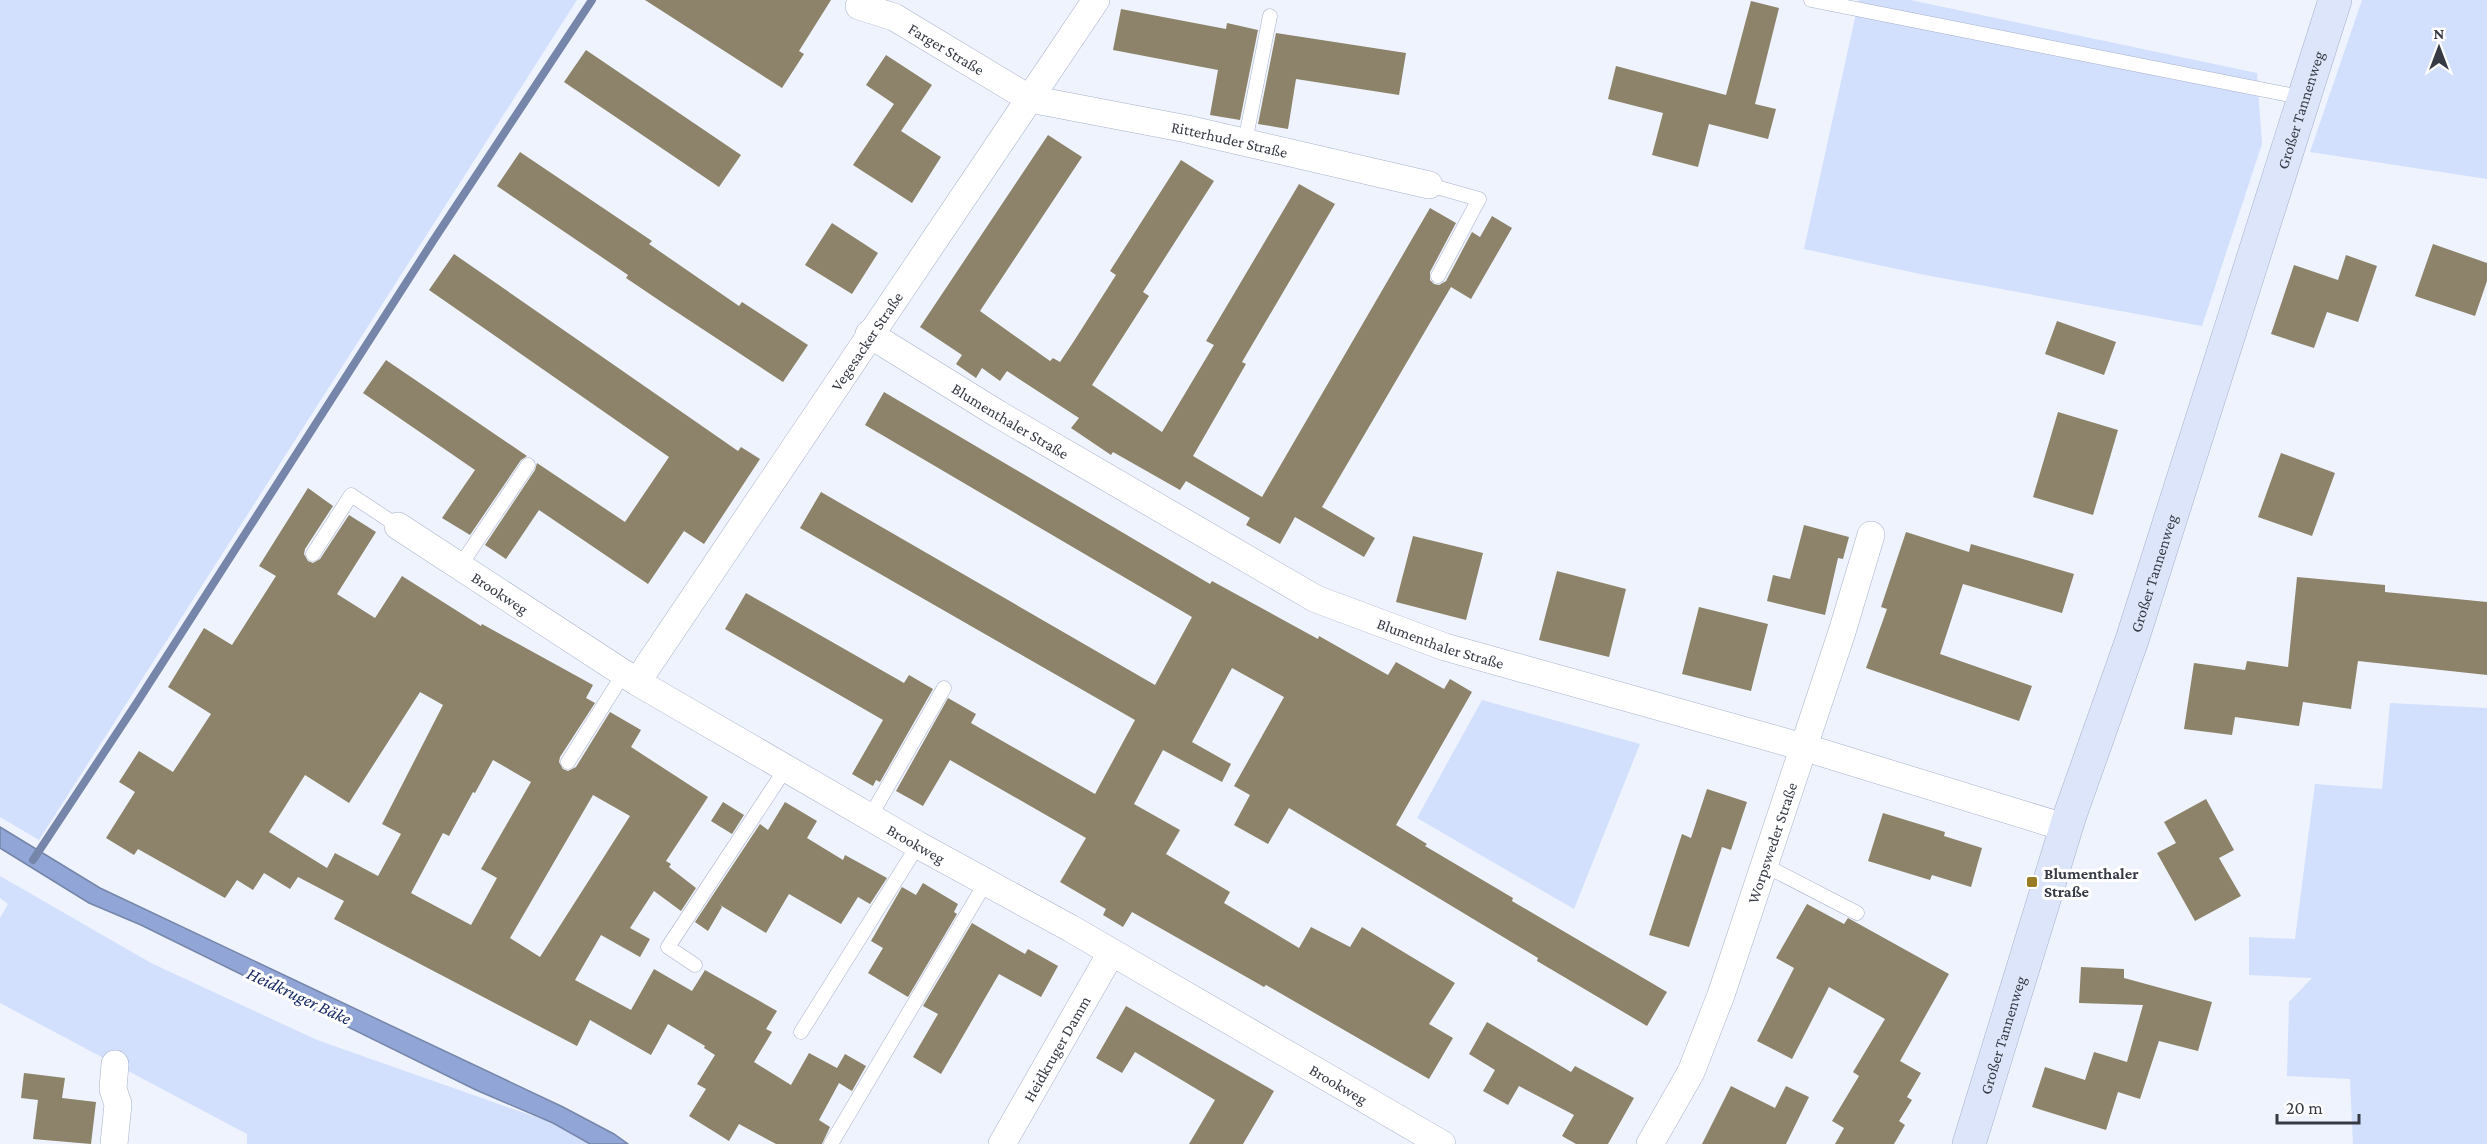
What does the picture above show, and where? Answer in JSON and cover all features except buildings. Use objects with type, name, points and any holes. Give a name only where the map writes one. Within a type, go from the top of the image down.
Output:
[{"type":"street","name":"Vegesacker Straße","points":[[631,677],[869,334],[1096,0]]},
{"type":"street","name":"Großer Tannenweg","points":[[1969,1144],[2067,828],[2132,640],[2335,0]]},
{"type":"street","name":"Farger Straße","points":[[854,3],[894,17],[1030,99]]},
{"type":"street","name":"Ritterhuder Straße","points":[[1030,99],[1187,129],[1429,185]]},
{"type":"street","name":"Blumenthaler Straße","points":[[869,334],[998,414],[1316,599],[1445,647],[1803,747],[2067,828]]},
{"type":"street","name":"Brookweg","points":[[398,526],[631,677],[918,845],[1111,953],[1442,1144]]},
{"type":"street","name":"Worpsweder Straße","points":[[1650,1144],[1691,1072],[1721,995],[1842,632],[1871,535]]},
{"type":"street","name":"Heidkruger Damm","points":[[1002,1144],[1111,953]]},
{"type":"street","points":[[114,1144],[118,1104],[113,1089],[116,1064]]},
{"type":"lane","points":[[1811,0],[2305,98]]},
{"type":"lane","points":[[1245,142],[1270,16]]},
{"type":"lane","points":[[1429,185],[1479,199],[1438,276]]},
{"type":"lane","points":[[460,566],[528,465]]},
{"type":"lane","points":[[313,554],[351,495],[398,526]]},
{"type":"lane","points":[[568,762],[631,677]]},
{"type":"lane","points":[[870,817],[944,688]]},
{"type":"lane","points":[[694,965],[668,947],[786,768]]},
{"type":"lane","points":[[801,1032],[918,845]]},
{"type":"lane","points":[[1764,865],[1857,913]]},
{"type":"lane","points":[[831,1144],[986,882]]},
{"type":"shaded area","points":[[0,0],[577,0],[39,840],[0,817]]},
{"type":"shaded area","points":[[1859,0],[1910,0],[2257,73],[2262,144],[2202,326],[1925,275],[1804,249]]},
{"type":"shaded area","points":[[2362,0],[2487,0],[2487,179],[2310,152]]},
{"type":"shaded area","points":[[1482,700],[1640,744],[1574,909],[1417,818]]},
{"type":"shaded area","points":[[2390,703],[2487,708],[2487,1144],[2353,1144],[2350,1079],[2287,1076],[2289,1002],[2312,978],[2249,975],[2249,937],[2295,939],[2315,784],[2382,789]]},
{"type":"shaded area","points":[[0,876],[151,963],[317,1040],[553,1123],[590,1144],[247,1144],[247,1134],[0,1003],[0,918],[8,904],[0,898]]},
{"type":"water","name":"Heidkruger Bäke","points":[[0,827],[100,888],[563,1107],[628,1144],[590,1144],[553,1123],[476,1090],[141,925],[89,903],[0,848]]},
{"type":"waterway","points":[[33,860],[136,704],[433,241],[592,0]]},
{"type":"place","name":"Blumenthaler Straße","points":[[2032,882]]}]
